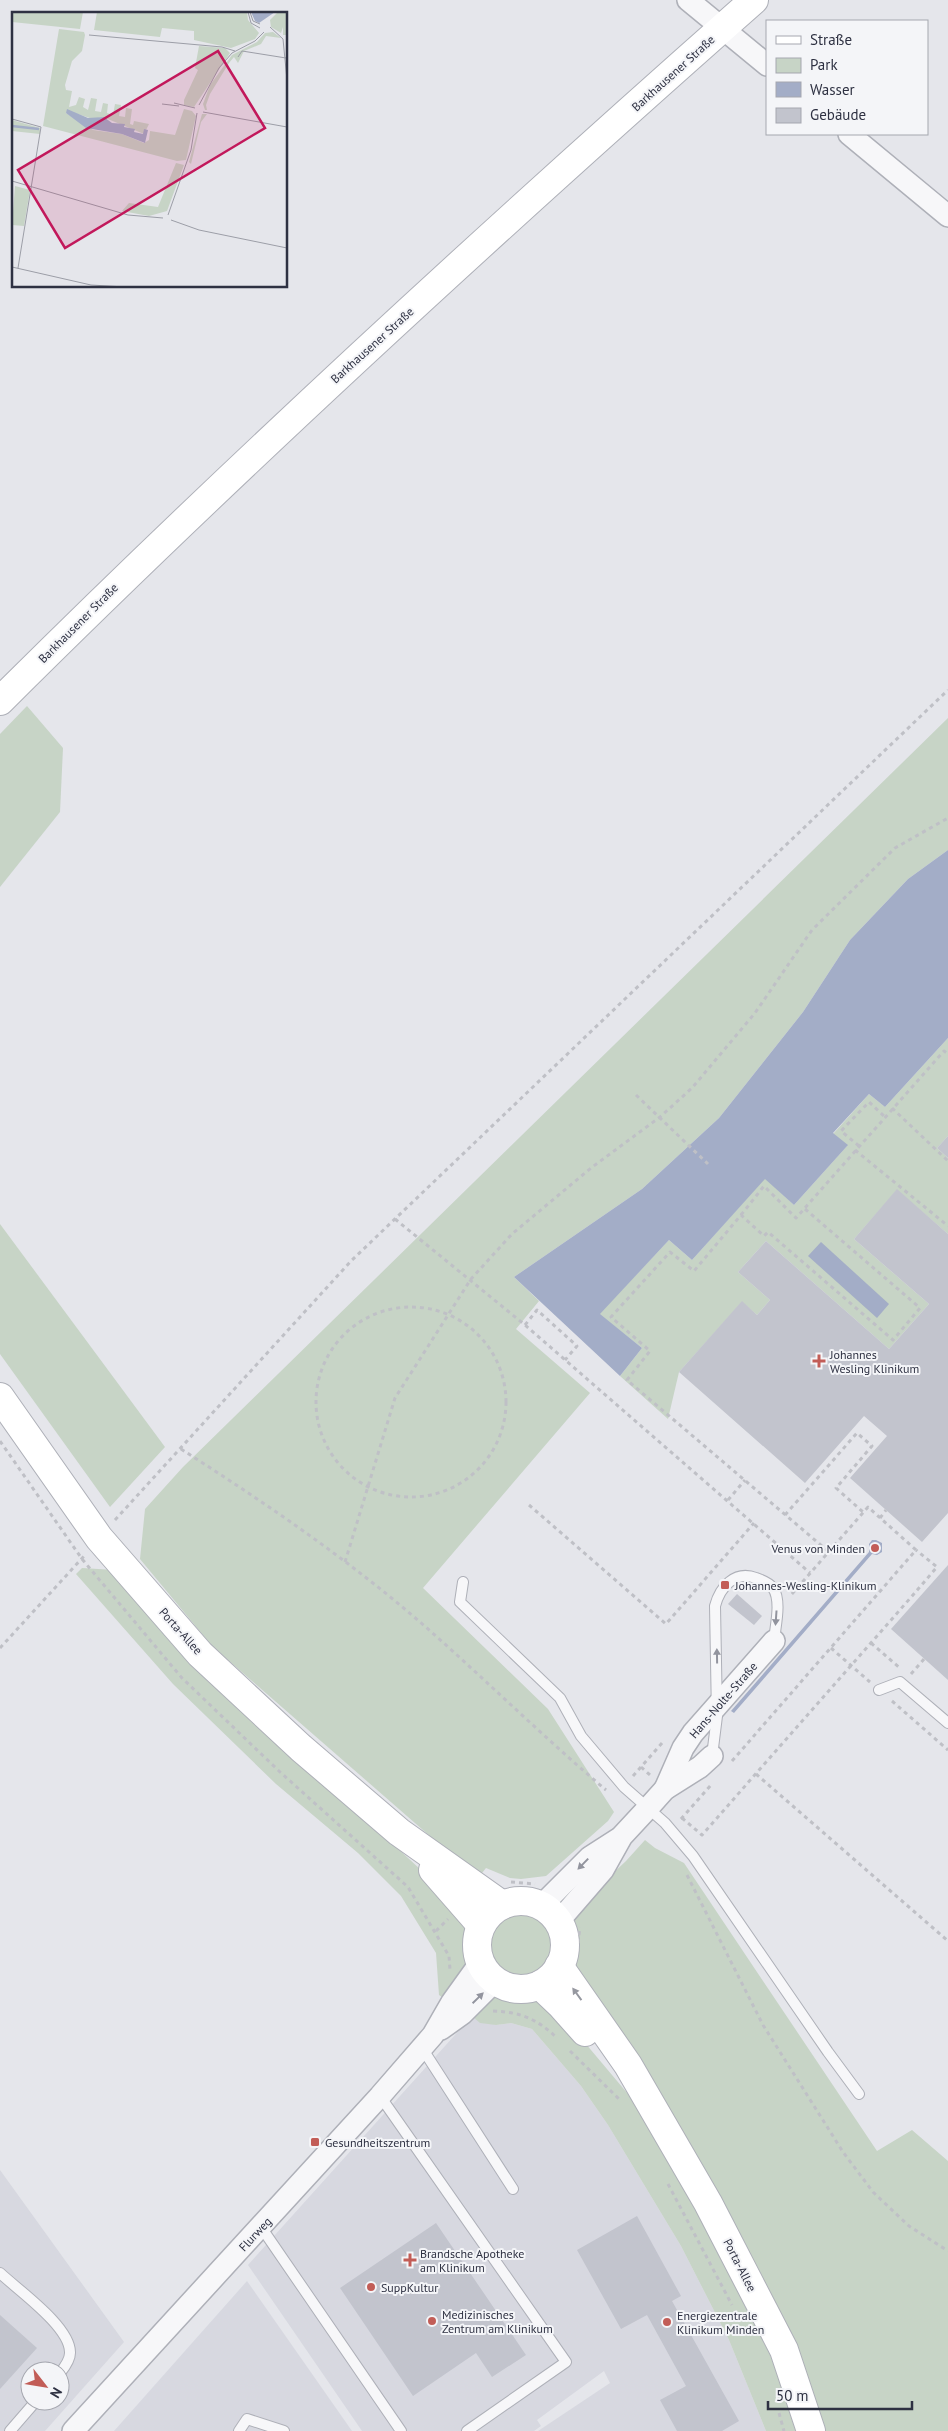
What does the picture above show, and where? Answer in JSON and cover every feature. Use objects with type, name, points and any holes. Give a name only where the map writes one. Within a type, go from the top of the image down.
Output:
[{"type":"street","points":[[688,0],[766,64]]},
{"type":"street","name":"Barkhausener Straße","points":[[0,701],[145,556],[310,402],[754,0]]},
{"type":"street","points":[[850,135],[948,216]]},
{"type":"street","name":"Porta-Allee","points":[[0,1397],[99,1538],[200,1654],[301,1748],[399,1832],[502,1905]]},
{"type":"street","name":"Hans-Nolte-Straße","points":[[560,1915],[590,1857],[622,1836],[648,1808],[665,1788],[683,1748],[717,1705],[774,1641]]},
{"type":"street","name":"Hans-Nolte-Straße","points":[[665,1788],[700,1767],[712,1756]]},
{"type":"street","name":"Porta-Allee","points":[[399,1832],[481,1925]]},
{"type":"street","points":[[514,1901],[528,1902],[560,1915],[565,1944],[564,1956],[568,1959],[551,1977],[540,1985],[517,1989],[488,1972],[477,1951],[477,1937],[481,1925],[494,1910],[514,1901]]},
{"type":"street","name":"Porta-Allee","points":[[568,1959],[624,2058],[639,2107]]},
{"type":"street","name":"Flurweg","points":[[73,2431],[380,2096],[488,1972]]},
{"type":"street","name":"Porta-Allee","points":[[540,1985],[560,2004],[639,2107],[708,2203],[784,2350],[811,2431]]},
{"type":"lane","points":[[712,1756],[716,1740],[717,1705],[715,1606],[718,1595],[725,1584],[737,1577],[750,1576],[764,1581],[772,1588],[776,1598],[774,1641]]},
{"type":"lane","points":[[463,1582],[460,1602],[560,1698],[581,1736],[624,1787],[664,1823],[692,1856],[828,2052],[860,2094]]},
{"type":"lane","points":[[879,1690],[900,1682],[948,1723]]},
{"type":"lane","points":[[427,2041],[513,2189]]},
{"type":"lane","points":[[380,2096],[566,2362],[467,2431]]},
{"type":"lane","points":[[261,2227],[401,2431]]},
{"type":"lane","points":[[0,2273],[58,2325],[67,2338],[70,2353],[66,2361]]},
{"type":"lane","points":[[10,2431],[27,2411]]},
{"type":"lane","points":[[239,2431],[247,2419],[284,2431]]},
{"type":"path","points":[[0,1648],[350,1261],[948,690]]},
{"type":"path","points":[[345,1562],[395,1398],[471,1279],[512,1234],[591,1168],[660,1117],[692,1088],[755,1013],[812,930],[895,848],[948,818]]},
{"type":"path","points":[[829,1552],[627,1380],[650,1351],[611,1317],[670,1252],[694,1271],[764,1186],[796,1218],[944,1051],[948,1054]]},
{"type":"path","points":[[636,1095],[688,1147],[708,1164]]},
{"type":"path","points":[[860,1146],[841,1131],[869,1102],[885,1116]]},
{"type":"path","points":[[892,1108],[948,1161]]},
{"type":"path","points":[[855,1150],[948,1226]]},
{"type":"path","points":[[741,1215],[764,1236],[768,1232],[893,1340],[920,1308],[805,1209]]},
{"type":"path","points":[[395,1219],[471,1279],[810,1573]]},
{"type":"path","points":[[421,1306],[449,1314],[483,1339],[502,1373],[507,1407],[496,1446],[471,1477],[436,1495],[401,1498],[367,1488],[330,1456],[314,1412],[321,1367],[348,1328],[390,1308],[421,1306]]},
{"type":"path","points":[[524,1325],[537,1310],[577,1346],[565,1360]]},
{"type":"path","points":[[785,1515],[857,1433],[872,1446],[836,1488],[864,1512]]},
{"type":"path","points":[[0,1441],[82,1559],[182,1678],[280,1772],[408,1887],[449,1956],[450,1980],[469,1994],[483,2011],[522,2015],[541,2023],[639,2107]]},
{"type":"path","points":[[181,1448],[267,1504],[345,1562],[436,1636],[541,1735],[607,1791]]},
{"type":"path","points":[[728,1500],[745,1480]]},
{"type":"path","points":[[529,1505],[666,1624],[754,1523]]},
{"type":"path","points":[[880,1518],[886,1510]]},
{"type":"path","points":[[682,1818],[702,1835],[937,1567],[916,1550]]},
{"type":"path","points":[[909,1676],[924,1659]]},
{"type":"path","points":[[756,1774],[948,1941]]},
{"type":"path","points":[[684,1869],[763,2025],[843,2152],[873,2192],[909,2226],[948,2250]]},
{"type":"path","points":[[560,1915],[568,1959]]},
{"type":"path","points":[[664,2176],[734,2308]]},
{"type":"path","points":[[776,2404],[784,2431]]},
{"type":"shaded area","points":[[472,2016],[496,2025],[511,2023],[532,2029],[581,2086],[608,2125],[681,2246],[729,2340],[766,2431],[538,2431],[610,2383],[604,2371],[537,2420],[541,2426],[534,2431],[362,2431],[248,2265]]},
{"type":"shaded area","points":[[0,2170],[124,2342],[70,2403],[70,2361],[20,2361],[20,2411],[63,2411],[45,2431],[0,2431]]},
{"type":"shaded area","points":[[247,2281],[352,2431],[114,2431]]},
{"type":"green space","points":[[27,706],[63,748],[60,812],[0,887],[0,734]]},
{"type":"green space","points":[[948,718],[948,850],[908,879],[850,940],[803,1012],[719,1118],[642,1189],[514,1277],[539,1301],[516,1329],[590,1393],[423,1588],[548,1709],[614,1812],[608,1821],[546,1876],[521,1879],[510,1878],[486,1868],[478,1878],[212,1646],[140,1559],[145,1509],[183,1467]]},
{"type":"green space","points":[[948,1038],[948,1136],[937,1148],[948,1158],[948,1234],[897,1190],[854,1239],[929,1304],[889,1349],[766,1241],[738,1272],[770,1300],[757,1315],[742,1302],[679,1372],[668,1419],[620,1376],[642,1348],[599,1314],[669,1240],[692,1260],[765,1178],[794,1205],[847,1146],[833,1134],[869,1094],[885,1107]]},
{"type":"green space","points":[[0,1224],[165,1447],[110,1507],[0,1354]]},
{"type":"green space","points":[[82,1568],[114,1570],[338,1793],[449,1896],[470,1927],[471,1946],[468,1963],[446,2000],[439,1995],[436,1953],[401,1896],[358,1853],[276,1784],[173,1684],[76,1574]]},
{"type":"green space","points":[[645,1840],[655,1848],[684,1863],[877,2151],[912,2130],[948,2161],[948,2431],[824,2431],[572,1964],[572,1918],[575,1909],[626,1861]]},
{"type":"green space","points":[[521,1914],[533,1917],[543,1923],[549,1933],[552,1945],[549,1957],[543,1967],[533,1973],[521,1976],[509,1973],[499,1967],[493,1957],[490,1945],[493,1933],[499,1923],[509,1917]]},
{"type":"green space","points":[[501,1995],[532,1997],[548,2004],[575,2031],[628,2094],[680,2174],[768,2348],[802,2431],[766,2431],[729,2340],[681,2246],[608,2125],[581,2086],[532,2029],[511,2023],[496,2025],[480,2023],[472,2016],[491,1997]]},
{"type":"water","points":[[948,850],[948,1038],[885,1107],[869,1094],[833,1133],[848,1145],[794,1205],[765,1179],[692,1260],[669,1240],[600,1314],[642,1348],[620,1376],[514,1277],[642,1189],[719,1118],[803,1012],[850,940],[908,879]]},
{"type":"water","points":[[821,1242],[889,1304],[877,1318],[808,1256]]},
{"type":"water","points":[[872,1540],[882,1543],[882,1552],[877,1555],[872,1554],[734,1713],[731,1711],[869,1552],[869,1544]]},
{"type":"building","points":[[948,1136],[948,1158],[937,1148]]},
{"type":"building","name":"Johannes Wesling Klinikum","points":[[897,1189],[948,1234],[948,1513],[922,1542],[850,1478],[887,1436],[864,1416],[805,1483],[679,1372],[742,1301],[757,1315],[770,1300],[738,1272],[766,1241],[889,1349],[929,1304],[854,1239]]},
{"type":"building","points":[[948,1565],[948,1680],[891,1629]]},
{"type":"building","points":[[737,1594],[762,1616],[754,1625],[728,1604]]},
{"type":"building","name":"Energiezentrale Klinikum Minden","points":[[637,2216],[681,2296],[672,2301],[739,2421],[722,2431],[677,2431],[660,2400],[686,2386],[647,2315],[621,2329],[577,2250]]},
{"type":"building","name":"Medizinisches Zentrum am Klinikum","points":[[436,2223],[526,2355],[492,2377],[476,2353],[413,2396],[340,2288]]},
{"type":"building","points":[[0,2315],[37,2348],[25,2361],[20,2361],[20,2367],[0,2389]]},
{"type":"place","name":"Johannes Wesling Klinikum","points":[[819,1361]]},
{"type":"place","name":"Venus von Minden","points":[[875,1548]]},
{"type":"place","name":"Johannes-Wesling-Klinikum","points":[[725,1585]]},
{"type":"place","name":"Gesundheitszentrum","points":[[315,2142]]},
{"type":"place","name":"Brandsche Apotheke am Klinikum","points":[[410,2260]]},
{"type":"place","name":"SuppKultur","points":[[371,2287]]},
{"type":"place","name":"Medizinisches Zentrum am Klinikum","points":[[432,2321]]},
{"type":"place","name":"Energiezentrale Klinikum Minden","points":[[667,2322]]}]
